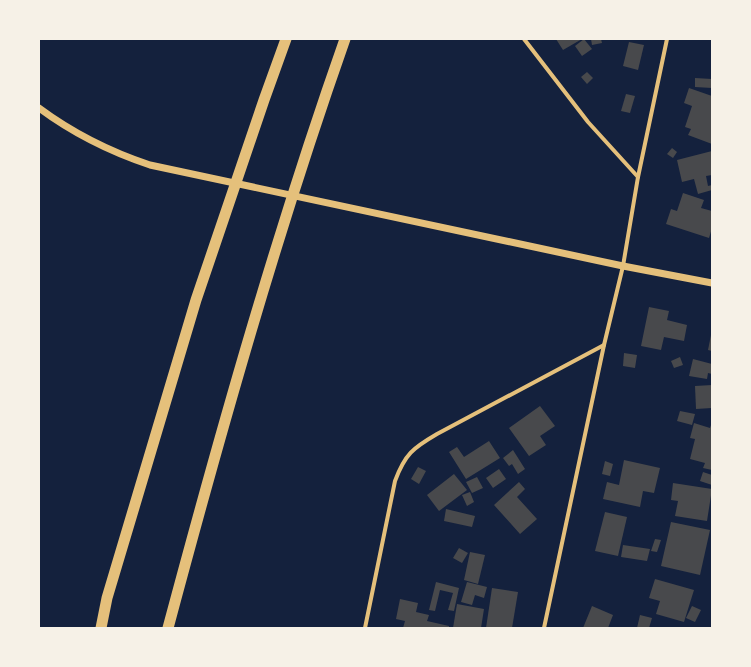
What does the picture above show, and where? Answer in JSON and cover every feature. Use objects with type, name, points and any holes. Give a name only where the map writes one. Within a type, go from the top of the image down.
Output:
[{"type":"highway","points":[[96,628],[107,598],[196,300],[286,39]]},
{"type":"highway","points":[[169,628],[254,321],[314,126],[345,39]]},
{"type":"highway","points":[[101,628],[107,598]]},
{"type":"street","points":[[524,39],[588,122],[638,177]]},
{"type":"street","points":[[544,628],[604,345],[623,266],[638,177],[667,39]]},
{"type":"street","points":[[39,108],[58,122],[95,143],[124,156],[150,165],[623,266],[712,283]]},
{"type":"street","points":[[365,628],[395,481],[401,464],[409,454],[437,434],[604,345]]},
{"type":"building","points":[[556,39],[582,39],[563,50]]},
{"type":"building","points":[[584,39],[592,49],[582,56],[575,46]]},
{"type":"building","points":[[591,39],[601,39],[602,43],[592,45]]},
{"type":"building","points":[[629,42],[644,45],[638,70],[623,66]]},
{"type":"building","points":[[587,72],[593,78],[587,84],[581,77]]},
{"type":"building","points":[[695,78],[712,79],[712,88],[695,87]]},
{"type":"building","points":[[689,88],[712,96],[712,144],[688,135],[691,129],[685,127],[692,106],[684,103]]},
{"type":"building","points":[[626,94],[635,96],[630,113],[621,111]]},
{"type":"building","points":[[672,148],[677,152],[673,158],[667,154]]},
{"type":"building","points":[[712,151],[712,175],[706,176],[708,186],[712,185],[712,190],[698,194],[694,179],[682,182],[677,160]]},
{"type":"building","points":[[683,193],[704,200],[701,208],[712,211],[712,228],[709,238],[666,224],[671,209],[677,211]]},
{"type":"building","points":[[649,307],[669,311],[667,320],[687,325],[684,341],[664,337],[661,350],[641,346]]},
{"type":"building","points":[[712,335],[712,351],[708,350]]},
{"type":"building","points":[[624,353],[637,355],[635,368],[623,366]]},
{"type":"building","points":[[680,357],[683,365],[674,368],[671,361]]},
{"type":"building","points":[[693,359],[712,364],[712,374],[708,373],[707,379],[689,376]]},
{"type":"building","points":[[712,385],[712,408],[696,409],[695,386]]},
{"type":"building","points":[[540,406],[555,426],[540,436],[546,445],[529,456],[509,428]]},
{"type":"building","points":[[680,411],[695,414],[692,425],[677,421]]},
{"type":"building","points":[[712,422],[712,470],[703,468],[705,463],[690,459],[695,439],[690,438],[694,423],[710,428]]},
{"type":"building","points":[[489,441],[500,458],[466,479],[449,452],[457,447],[464,457]]},
{"type":"building","points":[[513,450],[525,469],[518,474],[512,464],[509,466],[503,458]]},
{"type":"building","points":[[624,460],[660,468],[654,493],[643,491],[640,507],[603,499],[607,482],[619,485]]},
{"type":"building","points":[[605,461],[613,464],[610,476],[602,474]]},
{"type":"building","points":[[418,467],[426,471],[419,484],[411,479]]},
{"type":"building","points":[[499,469],[506,479],[493,488],[486,478]]},
{"type":"building","points":[[703,472],[712,475],[712,485],[700,481]]},
{"type":"building","points":[[454,474],[467,490],[439,511],[427,495]]},
{"type":"building","points":[[477,477],[483,488],[472,493],[466,482]]},
{"type":"building","points":[[519,482],[525,489],[517,497],[537,519],[520,534],[494,505]]},
{"type":"building","points":[[673,483],[712,489],[707,521],[675,516],[678,501],[671,500]]},
{"type":"building","points":[[470,492],[474,502],[467,506],[462,495]]},
{"type":"building","points":[[446,509],[475,516],[472,527],[444,521]]},
{"type":"building","points":[[605,512],[627,517],[618,556],[595,551]]},
{"type":"building","points":[[671,522],[710,530],[700,575],[661,566]]},
{"type":"building","points":[[655,539],[661,540],[657,552],[651,551]]},
{"type":"building","points":[[623,545],[650,549],[647,561],[621,557]]},
{"type":"building","points":[[459,548],[468,553],[462,563],[453,558]]},
{"type":"building","points":[[470,552],[485,555],[478,584],[464,580]]},
{"type":"building","points":[[655,579],[694,590],[684,622],[656,614],[660,601],[649,598]]},
{"type":"building","points":[[436,582],[459,588],[454,611],[448,610],[453,593],[440,590],[435,611],[429,610]]},
{"type":"building","points":[[467,582],[487,587],[484,598],[475,595],[472,605],[461,602]]},
{"type":"building","points":[[492,588],[518,592],[512,628],[486,628]]},
{"type":"building","points":[[400,599],[418,603],[416,612],[429,615],[427,621],[449,626],[449,628],[403,628],[405,621],[396,619]]},
{"type":"building","points":[[457,604],[484,609],[481,628],[453,628]]},
{"type":"building","points":[[592,606],[613,615],[608,628],[583,628]]},
{"type":"building","points":[[692,606],[701,610],[695,622],[686,618]]},
{"type":"building","points":[[640,615],[652,618],[649,628],[637,628]]}]
